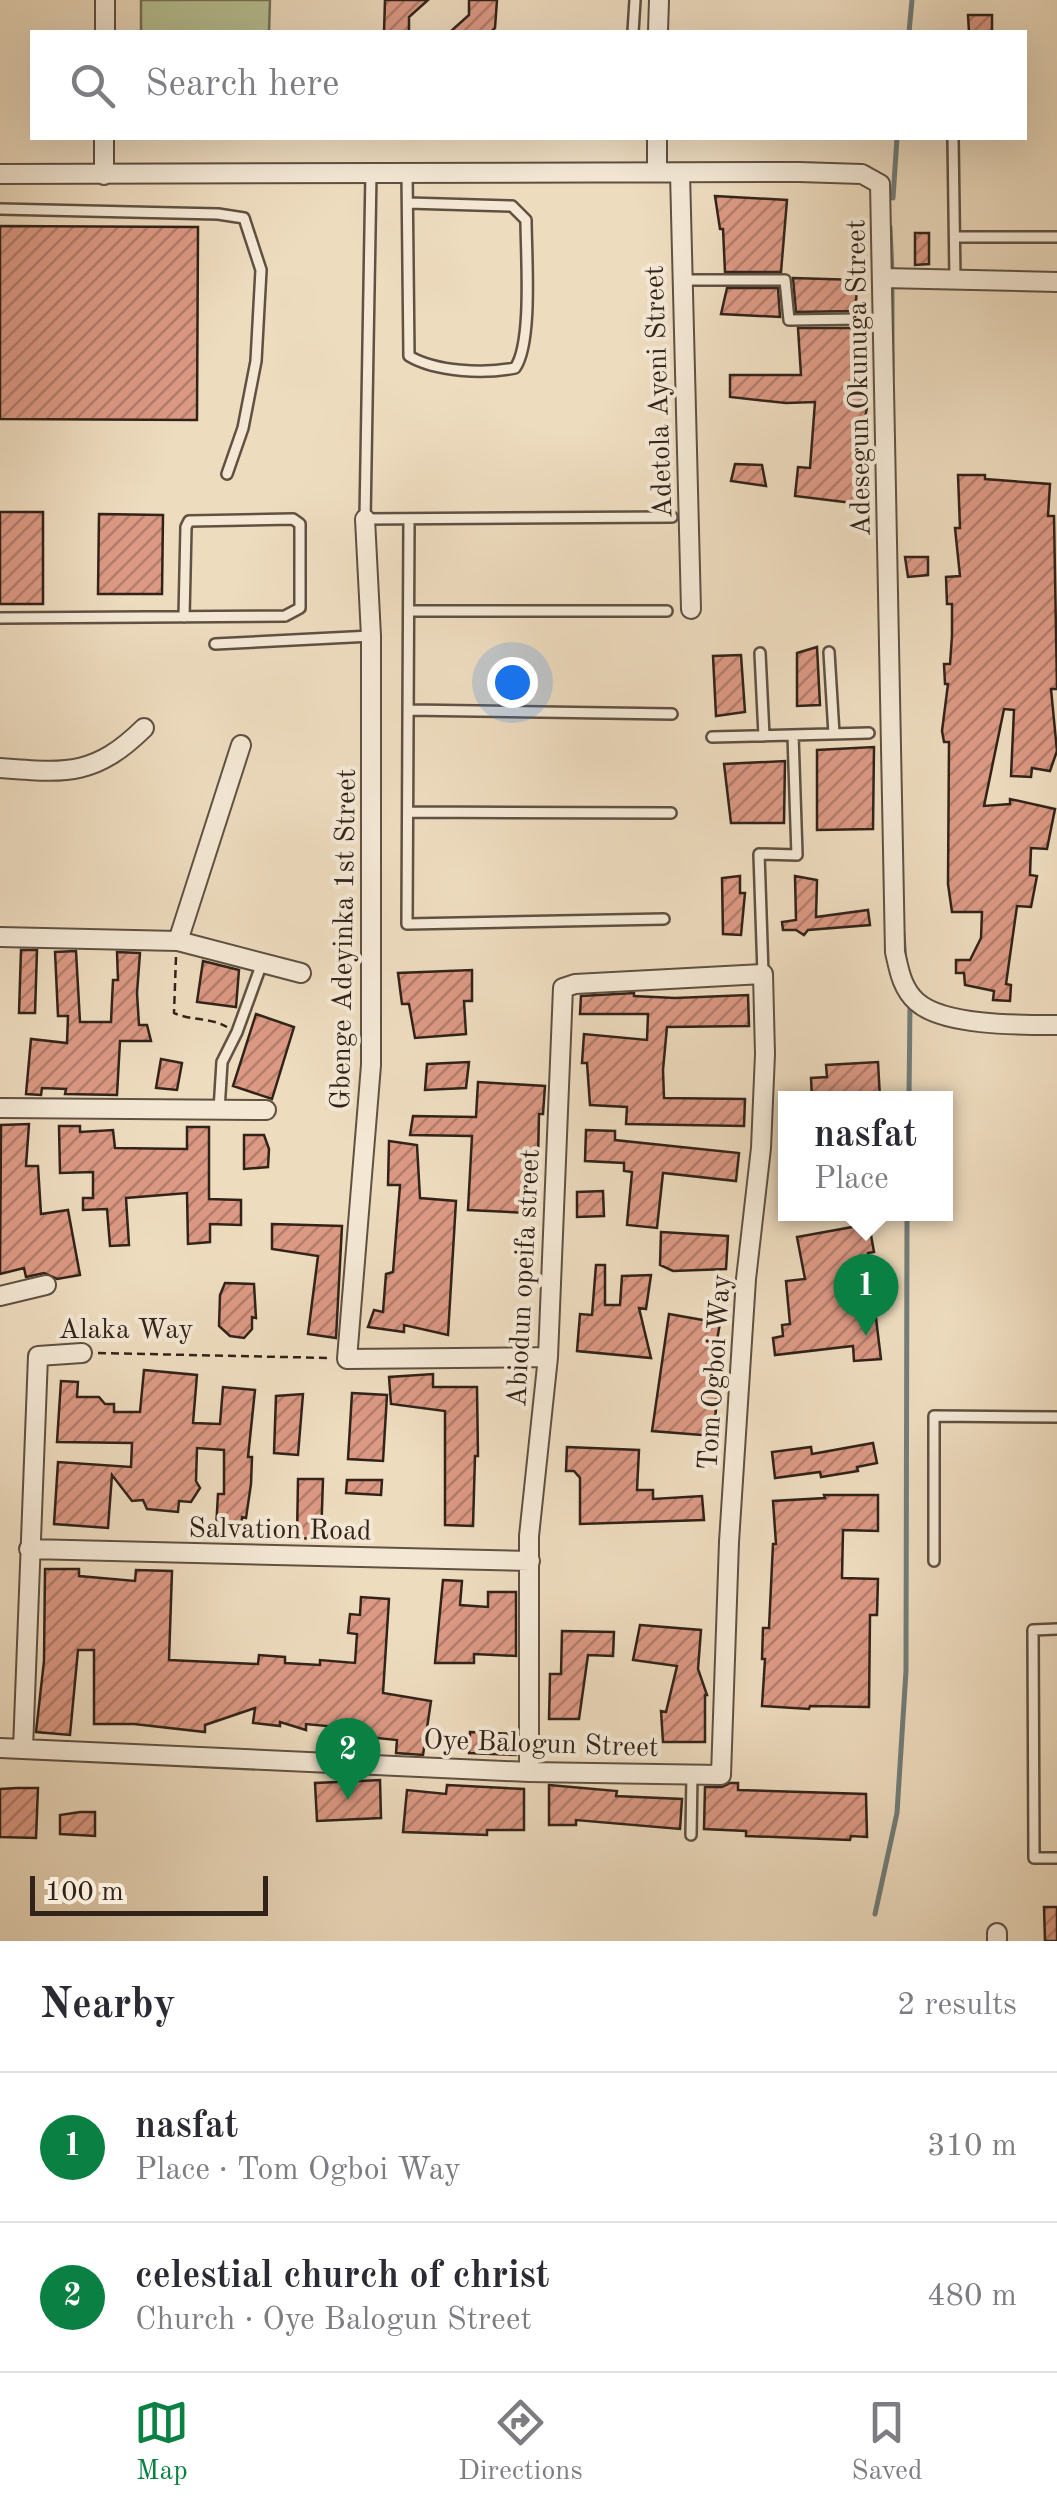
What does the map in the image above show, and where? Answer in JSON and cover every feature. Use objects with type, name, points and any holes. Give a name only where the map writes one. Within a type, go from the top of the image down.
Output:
[{"type":"street","points":[[105,0],[105,30]]},
{"type":"street","points":[[658,30],[659,0]]},
{"type":"street","points":[[104,140],[104,176]]},
{"type":"street","points":[[657,140],[657,172]]},
{"type":"street","name":"Adetola Ayeni Street","points":[[680,172],[691,609]]},
{"type":"street","name":"Adesegun Okunuga Street","points":[[0,174],[862,174],[880,184],[894,952],[904,986],[916,1002],[938,1016],[1057,1025]]},
{"type":"street","points":[[883,278],[1057,282]]},
{"type":"street","name":"Gbenge Adeyinka 1st Street","points":[[347,1358],[371,1065],[371,636],[364,519]]},
{"type":"street","points":[[0,768],[90,768],[123,749],[144,728]]},
{"type":"street","points":[[178,940],[241,745]]},
{"type":"street","points":[[0,937],[178,940],[302,974]]},
{"type":"street","name":"Abiodun opeifa street","points":[[528,1772],[529,1536],[548,1358],[563,988],[575,984],[763,974]]},
{"type":"street","name":"Tom Ogboi Way","points":[[721,1775],[729,1542],[746,1279],[761,1148],[763,974]]},
{"type":"street","points":[[0,1108],[266,1110]]},
{"type":"street","points":[[0,1296],[46,1285]]},
{"type":"street","name":"Alaka Way","points":[[23,1750],[38,1356],[82,1352]]},
{"type":"street","points":[[347,1358],[548,1358]]},
{"type":"street","name":"Salvation Road","points":[[29,1549],[530,1561]]},
{"type":"street","name":"Oye Balogun Street","points":[[0,1748],[528,1772],[721,1775]]},
{"type":"lane","points":[[633,30],[635,0]]},
{"type":"lane","points":[[953,140],[955,280]]},
{"type":"lane","points":[[372,173],[364,519],[672,517]]},
{"type":"lane","points":[[406,173],[409,356],[424,365],[515,368],[521,360],[525,335],[526,220],[512,206],[408,203]]},
{"type":"lane","points":[[0,208],[244,218],[261,270],[256,361],[243,428],[227,474]]},
{"type":"lane","points":[[954,237],[1057,237]]},
{"type":"lane","points":[[681,280],[785,280],[789,320],[860,319]]},
{"type":"lane","points":[[0,618],[184,617],[285,616],[300,608],[300,524],[293,519],[190,520],[186,527],[184,617]]},
{"type":"lane","points":[[409,520],[407,924],[664,918]]},
{"type":"lane","points":[[410,611],[667,611]]},
{"type":"lane","points":[[215,644],[371,636]]},
{"type":"lane","points":[[830,652],[834,734]]},
{"type":"lane","points":[[760,653],[764,736]]},
{"type":"lane","points":[[409,710],[672,714]]},
{"type":"lane","points":[[712,737],[869,733]]},
{"type":"lane","points":[[763,974],[759,854],[797,855],[793,735]]},
{"type":"lane","points":[[408,812],[671,813]]},
{"type":"lane","points":[[219,1110],[222,1062],[262,963]]},
{"type":"lane","points":[[934,1561],[934,1416],[1057,1417]]},
{"type":"lane","points":[[1057,1629],[1034,1630],[1034,1858],[1057,1858]]},
{"type":"lane","points":[[691,1835],[692,1774]]},
{"type":"path","points":[[178,940],[174,1013],[185,1018],[210,1018],[237,1032]]},
{"type":"path","name":"Alaka Way","points":[[82,1352],[347,1358]]},
{"type":"green space","points":[[141,0],[270,0],[269,30],[141,30]]},
{"type":"building","points":[[385,0],[428,0],[409,17],[409,30],[384,30]]},
{"type":"building","points":[[469,0],[497,0],[493,30],[452,30],[469,15]]},
{"type":"building","points":[[968,15],[992,15],[992,30],[969,30]]},
{"type":"building","points":[[715,196],[787,200],[781,272],[725,272],[723,229]]},
{"type":"building","points":[[0,226],[198,227],[197,420],[0,419]]},
{"type":"building","points":[[915,233],[929,233],[929,264],[915,265]]},
{"type":"building","points":[[793,278],[858,280],[855,311],[796,312]]},
{"type":"building","points":[[727,288],[778,288],[780,317],[721,314]]},
{"type":"building","points":[[798,328],[856,328],[855,376],[866,376],[867,408],[854,469],[865,469],[861,504],[795,496],[798,467],[810,468],[815,402],[730,397],[730,375],[801,375]]},
{"type":"building","points":[[735,464],[762,465],[766,486],[731,481]]},
{"type":"building","points":[[958,475],[1050,484],[1048,516],[1054,516],[1057,689],[1051,689],[1057,751],[1050,771],[1032,768],[1031,777],[1011,776],[1014,710],[1004,709],[984,806],[1010,804],[1010,799],[1055,809],[1047,849],[1031,848],[1030,875],[1037,876],[1031,907],[1017,906],[1006,984],[1011,985],[1010,1001],[993,1000],[994,991],[965,985],[964,973],[956,973],[956,960],[970,960],[981,938],[982,912],[952,912],[948,884],[949,742],[944,742],[942,731],[948,684],[944,664],[950,664],[952,636],[952,604],[947,604],[946,577],[960,576],[955,528],[960,528]]},
{"type":"building","points":[[0,512],[43,512],[43,604],[0,604]]},
{"type":"building","points":[[99,514],[163,515],[162,594],[98,594]]},
{"type":"building","points":[[905,557],[928,557],[928,575],[908,577]]},
{"type":"building","points":[[817,647],[820,705],[797,706],[797,653]]},
{"type":"building","points":[[741,655],[745,712],[716,716],[713,656]]},
{"type":"building","points":[[874,747],[873,829],[817,830],[817,750]]},
{"type":"building","points":[[785,761],[784,823],[731,823],[724,764]]},
{"type":"building","points":[[740,876],[740,893],[745,893],[741,935],[723,934],[722,878]]},
{"type":"building","points":[[795,876],[817,880],[816,917],[868,910],[870,925],[808,930],[804,935],[796,930],[783,930],[782,922],[796,920]]},
{"type":"building","points":[[21,950],[37,950],[35,1013],[19,1013]]},
{"type":"building","points":[[76,951],[80,1022],[111,1022],[113,980],[118,980],[117,952],[140,953],[139,1025],[147,1025],[151,1041],[120,1041],[117,1095],[65,1094],[66,1089],[42,1088],[41,1095],[26,1094],[31,1039],[67,1043],[68,1016],[58,1016],[55,952]]},
{"type":"building","points":[[203,961],[239,970],[236,1007],[197,1002]]},
{"type":"building","points":[[472,970],[472,1001],[464,1001],[466,1034],[415,1038],[409,1004],[402,1004],[398,973]]},
{"type":"building","points":[[634,993],[675,998],[748,995],[749,1026],[667,1027],[663,1070],[664,1098],[745,1099],[744,1126],[626,1124],[627,1107],[590,1105],[587,1063],[582,1063],[584,1034],[647,1040],[648,1014],[580,1014],[581,996]]},
{"type":"building","points":[[256,1014],[294,1027],[272,1099],[233,1086]]},
{"type":"building","points":[[161,1059],[182,1063],[177,1090],[156,1088]]},
{"type":"building","points":[[469,1062],[466,1088],[425,1090],[427,1064]]},
{"type":"building","points":[[878,1062],[880,1091],[812,1091],[811,1078],[827,1077],[826,1065]]},
{"type":"building","points":[[478,1082],[545,1086],[528,1213],[468,1210],[472,1136],[410,1135],[413,1116],[476,1117]]},
{"type":"building","points":[[29,1124],[26,1166],[38,1166],[41,1214],[68,1210],[80,1275],[57,1279],[44,1273],[26,1277],[24,1268],[0,1274],[1,1125]]},
{"type":"building","points":[[59,1126],[80,1126],[80,1132],[113,1130],[115,1148],[187,1149],[187,1127],[209,1127],[209,1199],[241,1200],[241,1225],[210,1224],[210,1242],[188,1244],[187,1193],[126,1198],[129,1245],[110,1246],[107,1209],[83,1210],[83,1198],[93,1198],[93,1172],[60,1173]]},
{"type":"building","points":[[586,1130],[615,1131],[615,1140],[739,1153],[736,1181],[663,1173],[657,1228],[627,1225],[632,1172],[624,1171],[624,1163],[585,1161]]},
{"type":"building","points":[[244,1135],[264,1135],[269,1149],[268,1167],[244,1169]]},
{"type":"building","points":[[389,1141],[417,1145],[420,1198],[456,1201],[448,1335],[404,1325],[404,1332],[368,1327],[374,1310],[383,1312],[386,1274],[393,1272],[400,1185],[388,1185]]},
{"type":"building","points":[[603,1191],[604,1216],[577,1217],[577,1192]]},
{"type":"building","points":[[272,1224],[342,1226],[336,1338],[308,1334],[318,1256],[272,1249]]},
{"type":"building","points":[[869,1224],[874,1252],[868,1253],[881,1359],[854,1361],[853,1346],[775,1355],[773,1338],[783,1336],[782,1325],[790,1324],[786,1281],[805,1279],[797,1237]]},
{"type":"building","points":[[661,1232],[728,1236],[726,1269],[673,1271],[660,1265]]},
{"type":"building","points":[[596,1265],[605,1265],[605,1305],[620,1305],[622,1276],[651,1275],[646,1309],[639,1308],[651,1358],[577,1351],[580,1314],[592,1315]]},
{"type":"building","points":[[225,1283],[254,1284],[256,1318],[252,1317],[252,1329],[244,1338],[230,1336],[219,1326],[220,1295]]},
{"type":"building","points":[[669,1314],[720,1323],[714,1358],[720,1358],[720,1394],[714,1436],[652,1431]]},
{"type":"building","points":[[144,1370],[197,1375],[193,1423],[220,1424],[223,1387],[255,1390],[248,1457],[252,1457],[251,1484],[241,1528],[216,1529],[218,1494],[224,1494],[224,1450],[197,1448],[196,1481],[200,1488],[191,1502],[179,1501],[178,1512],[147,1509],[143,1500],[132,1501],[112,1475],[108,1528],[54,1524],[58,1462],[131,1467],[132,1443],[57,1442],[61,1381],[78,1382],[77,1397],[99,1397],[105,1404],[114,1404],[114,1412],[140,1412]]},
{"type":"building","points":[[433,1374],[433,1387],[477,1387],[473,1526],[445,1525],[445,1411],[391,1404],[389,1377]]},
{"type":"building","points":[[352,1393],[387,1395],[383,1461],[348,1459]]},
{"type":"building","points":[[303,1394],[298,1455],[274,1453],[276,1396]]},
{"type":"building","points":[[873,1443],[877,1463],[857,1467],[858,1471],[775,1478],[772,1452],[811,1447],[812,1454]]},
{"type":"building","points":[[567,1447],[639,1450],[637,1490],[653,1490],[653,1499],[702,1496],[704,1520],[580,1524],[580,1478],[574,1471],[566,1471]]},
{"type":"building","points":[[298,1479],[323,1479],[321,1539],[297,1538]]},
{"type":"building","points":[[347,1480],[382,1480],[381,1495],[346,1493]]},
{"type":"building","points":[[824,1495],[878,1495],[878,1531],[843,1530],[842,1578],[878,1579],[877,1615],[870,1615],[869,1707],[762,1706],[763,1628],[769,1628],[776,1544],[773,1501],[825,1498]]},
{"type":"building","points":[[45,1569],[79,1569],[79,1576],[135,1581],[136,1570],[172,1571],[169,1660],[258,1664],[259,1655],[285,1657],[285,1663],[355,1663],[357,1634],[348,1633],[350,1614],[360,1615],[361,1597],[389,1599],[383,1693],[431,1701],[423,1755],[396,1753],[397,1740],[347,1735],[348,1728],[306,1724],[306,1730],[280,1722],[280,1726],[253,1723],[255,1708],[205,1725],[205,1732],[94,1724],[94,1650],[78,1650],[70,1735],[36,1732],[44,1661]]},
{"type":"building","points":[[443,1580],[462,1581],[460,1605],[488,1607],[488,1592],[516,1592],[516,1656],[474,1654],[474,1663],[435,1663]]},
{"type":"building","points":[[640,1625],[701,1630],[698,1669],[707,1695],[705,1742],[663,1742],[661,1711],[666,1712],[677,1666],[633,1660]]},
{"type":"building","points":[[562,1631],[614,1632],[613,1656],[588,1655],[579,1719],[549,1719],[550,1674],[561,1674]]},
{"type":"building","points":[[470,1732],[516,1734],[516,1755],[469,1753]]},
{"type":"building","points":[[380,1780],[381,1818],[317,1821],[315,1783]]},
{"type":"building","points":[[738,1783],[738,1790],[866,1794],[867,1837],[851,1836],[850,1840],[746,1836],[746,1831],[704,1829],[705,1787]]},
{"type":"building","points":[[447,1785],[524,1789],[524,1830],[487,1830],[487,1835],[403,1832],[407,1790],[446,1794]]},
{"type":"building","points":[[549,1785],[617,1791],[616,1796],[682,1799],[680,1829],[576,1820],[576,1825],[549,1825]]},
{"type":"building","points":[[38,1788],[36,1838],[0,1837],[0,1789]]},
{"type":"building","points":[[95,1812],[95,1836],[60,1834],[60,1815]]},
{"type":"building","points":[[1044,1907],[1057,1907],[1057,1941],[1045,1941]]},
{"type":"waterway","points":[[909,30],[912,0]]},
{"type":"waterway","points":[[893,198],[897,140]]},
{"type":"waterway","points":[[890,227],[892,272]]},
{"type":"waterway","points":[[892,283],[892,377]]},
{"type":"waterway","points":[[903,933],[905,962]]},
{"type":"waterway","points":[[909,1091],[910,1004]]},
{"type":"waterway","points":[[875,1914],[897,1813],[906,1671],[907,1221]]},
{"type":"place","name":"nasfat","points":[[866,1336]]},
{"type":"place","name":"celestial church of christ","points":[[348,1800]]}]
